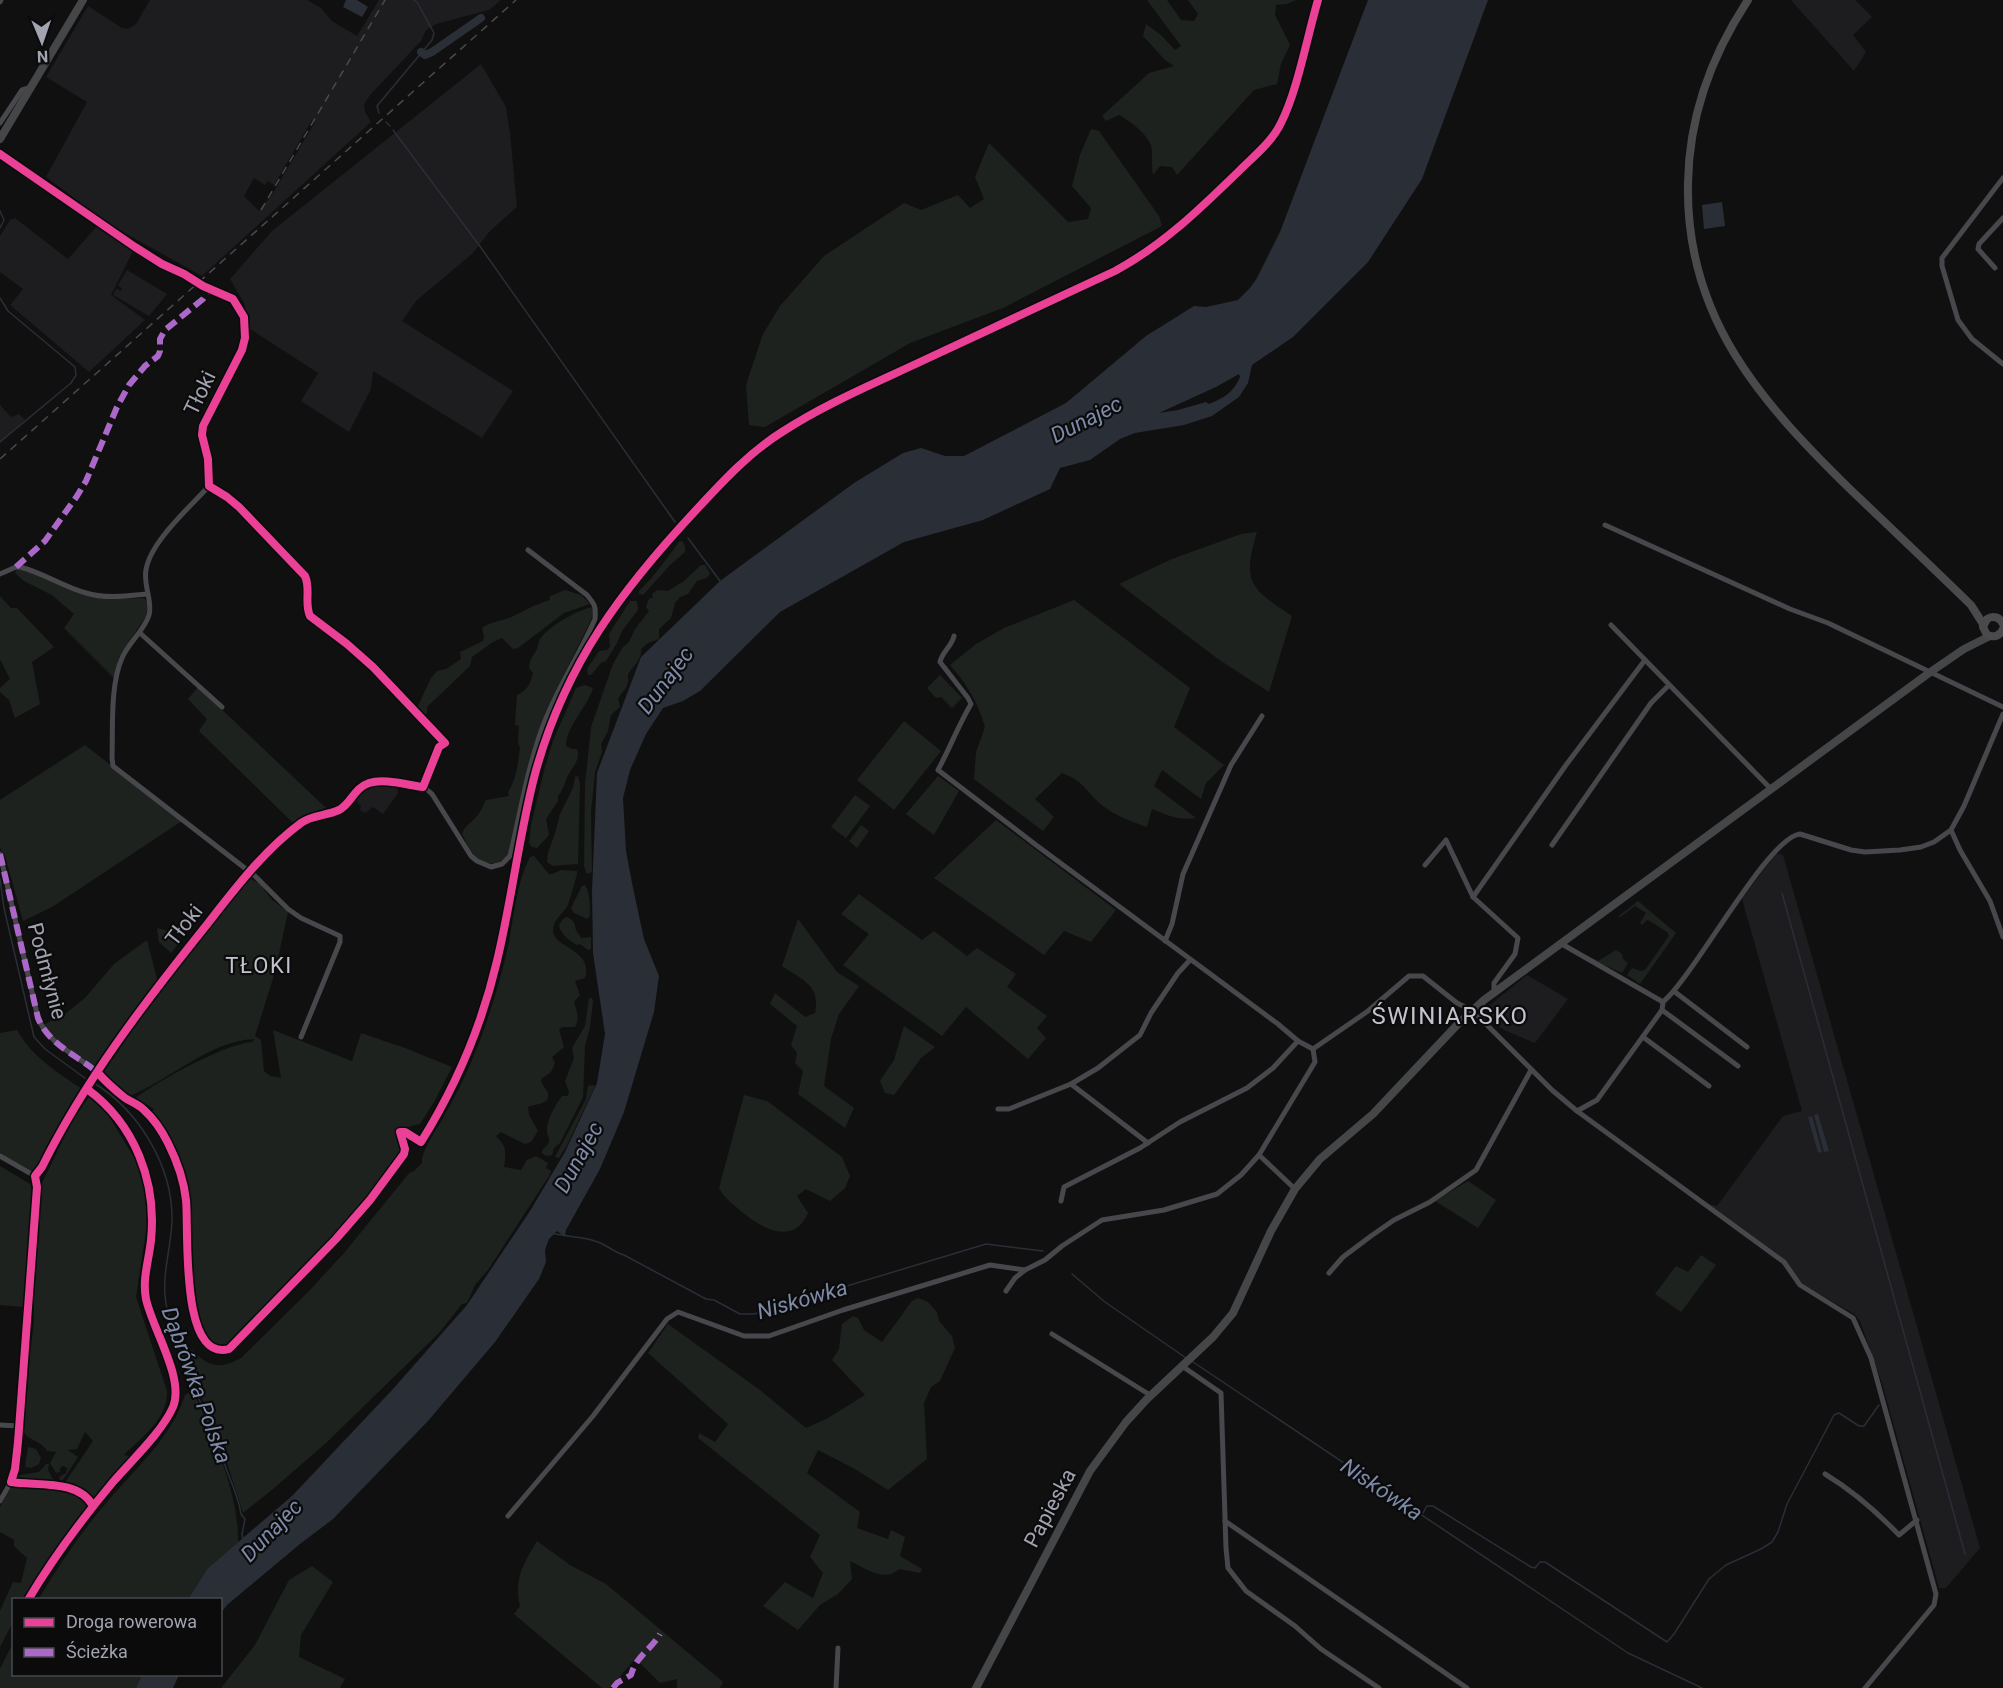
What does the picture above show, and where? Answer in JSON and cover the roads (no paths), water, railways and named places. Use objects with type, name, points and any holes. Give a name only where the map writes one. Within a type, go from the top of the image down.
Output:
[{"type":"main road","points":[[1748,0],[1715,57],[1703,87],[1692,132],[1688,171],[1689,215],[1697,267],[1707,300],[1738,362],[1794,434],[1971,605],[1995,632]]},
{"type":"main road","points":[[1971,605],[1999,619],[1995,632]]},
{"type":"street","points":[[0,139],[83,0]]},
{"type":"street","points":[[0,123],[22,90],[32,87]]},
{"type":"street","name":"Tłoki","points":[[0,154],[135,248],[203,286],[233,299],[244,317],[244,344],[202,431],[208,459],[209,486],[150,554],[145,576],[151,611],[140,633],[123,656],[119,667],[112,758],[113,766],[204,836],[270,890],[288,909],[301,918],[340,936],[340,942],[302,1037]]},
{"type":"street","points":[[2003,178],[1942,258],[1942,266],[1958,320],[1972,339],[2003,364]]},
{"type":"street","points":[[1995,268],[1978,249],[1979,244],[2003,218]]},
{"type":"street","points":[[1605,525],[1790,609],[1828,623],[2003,707]]},
{"type":"street","name":"Tłoki","points":[[35,1176],[66,1122],[136,1017],[249,873],[309,818],[340,809],[357,789],[368,783],[377,781],[423,787],[432,794],[471,856],[491,867],[507,861],[538,740],[562,683],[595,619],[596,611],[595,603],[587,595],[528,550]]},
{"type":"street","points":[[0,574],[20,567],[85,593],[101,597],[147,594]]},
{"type":"street","points":[[1611,625],[1771,789]]},
{"type":"street","name":"Papieska","points":[[976,1688],[1090,1471],[1126,1422],[1150,1395],[1224,1324],[1238,1305],[1270,1231],[1294,1189],[1320,1159],[1373,1114],[1473,1011],[1494,993],[1929,673],[1964,649],[1995,632]]},
{"type":"street","points":[[140,633],[222,707]]},
{"type":"street","points":[[954,636],[953,641],[941,656],[940,662],[968,698],[970,704],[938,770],[1298,1041],[1313,1049]]},
{"type":"street","points":[[1473,897],[1566,765],[1645,660]]},
{"type":"street","points":[[1551,844],[1652,703],[1669,685]]},
{"type":"street","points":[[1577,1111],[1597,1100],[1662,1010],[1663,1002],[1675,992],[1771,855],[1789,837],[1795,834],[1805,835],[1851,850],[1874,853],[1921,847],[1934,842],[1951,830],[1975,782],[2003,714]]},
{"type":"street","points":[[1165,941],[1172,924],[1183,874],[1231,765],[1263,716]]},
{"type":"street","points":[[1951,830],[1990,901],[2003,937]]},
{"type":"street","points":[[1425,865],[1446,840],[1473,897],[1518,938],[1515,954],[1494,983],[1494,993]]},
{"type":"street","name":"Podmłynie","points":[[0,854],[41,1028],[97,1075]]},
{"type":"street","points":[[1560,943],[1663,1002]]},
{"type":"street","points":[[998,1109],[1009,1109],[1071,1084],[1098,1068],[1140,1035],[1151,1013],[1178,973],[1190,960]]},
{"type":"street","points":[[1313,1049],[1368,1011],[1409,976],[1423,976],[1457,1003],[1473,1011],[1531,1070],[1577,1111],[1784,1262],[1800,1285],[1853,1318],[1871,1358],[1935,1586],[1936,1601],[1865,1688]]},
{"type":"street","points":[[1675,992],[1747,1047]]},
{"type":"street","points":[[1662,1010],[1738,1066]]},
{"type":"street","points":[[1643,1037],[1709,1086]]},
{"type":"street","points":[[1060,1201],[1064,1187],[1148,1143],[1180,1122],[1247,1088],[1273,1068],[1298,1041]]},
{"type":"street","points":[[1006,1291],[1015,1278],[1025,1270],[1045,1260],[1102,1220],[1164,1210],[1217,1194],[1241,1175],[1259,1155],[1315,1062],[1313,1049]]},
{"type":"street","points":[[1329,1273],[1343,1257],[1371,1236],[1430,1202],[1476,1170],[1531,1070]]},
{"type":"street","points":[[1071,1084],[1148,1143]]},
{"type":"street","points":[[1259,1155],[1294,1189]]},
{"type":"street","points":[[0,1156],[35,1176],[37,1186],[15,1469],[11,1482],[0,1501]]},
{"type":"street","points":[[508,1516],[579,1434],[667,1318],[678,1312],[744,1336],[769,1336],[990,1264],[1025,1270]]},
{"type":"street","points":[[1052,1334],[1150,1395]]},
{"type":"street","points":[[1183,1365],[1221,1393],[1228,1568],[1241,1587],[1295,1626],[1321,1649],[1379,1688]]},
{"type":"street","points":[[0,1425],[19,1425]]},
{"type":"street","points":[[1825,1474],[1847,1487],[1878,1513],[1899,1535],[1917,1520]]},
{"type":"street","points":[[1225,1521],[1467,1688]]},
{"type":"street","points":[[836,1688],[838,1648]]},
{"type":"water","points":[[346,0],[357,0],[368,7],[362,17],[343,7]]},
{"type":"water","name":"Dunajec","points":[[1368,0],[1488,0],[1422,179],[1368,262],[1293,337],[1252,365],[1248,383],[1239,397],[1212,416],[1184,425],[1135,433],[1120,439],[1090,460],[1060,468],[1050,489],[983,520],[904,542],[780,612],[700,691],[683,701],[663,708],[646,734],[630,770],[623,798],[626,851],[633,888],[644,939],[659,976],[654,1012],[624,1112],[600,1169],[566,1230],[565,1237],[557,1231],[549,1239],[545,1250],[546,1262],[539,1279],[495,1342],[428,1421],[333,1519],[300,1544],[222,1612],[222,1598],[189,1598],[208,1568],[292,1496],[393,1389],[467,1305],[530,1211],[565,1152],[597,1083],[605,1034],[593,953],[592,891],[597,773],[641,657],[720,581],[854,483],[903,453],[921,448],[945,456],[964,456],[1066,403],[1146,336],[1194,306],[1206,307],[1238,300],[1257,278],[1280,232]],"holes":[[[1239,374],[1238,382],[1232,391],[1209,404],[1206,402],[1159,413]]]},
{"type":"water","points":[[1722,202],[1725,226],[1704,229],[1702,205]]},
{"type":"water","points":[[1818,1114],[1829,1151],[1824,1152],[1814,1115]]},
{"type":"water","points":[[1812,1116],[1822,1152],[1818,1153],[1808,1117]]},
{"type":"water","points":[[141,1676],[179,1676],[173,1688],[136,1688]]},
{"type":"waterway","points":[[379,113],[377,106],[432,40],[434,33],[414,0]]},
{"type":"waterway","points":[[421,52],[425,55],[432,52],[481,18]]},
{"type":"waterway","points":[[386,122],[390,126]]},
{"type":"waterway","points":[[393,130],[479,245],[675,522]]},
{"type":"waterway","points":[[0,211],[4,220],[0,228]]},
{"type":"waterway","points":[[0,298],[8,311],[75,367],[76,375],[71,383],[0,442]]},
{"type":"waterway","points":[[688,538],[720,581]]},
{"type":"waterway","name":"Dąbrówka Polska","points":[[0,879],[4,908],[34,1037],[45,1049],[89,1081]]},
{"type":"waterway","points":[[1782,893],[1965,1554]]},
{"type":"waterway","name":"Dąbrówka Polska","points":[[94,1083],[110,1095],[139,1124],[160,1161],[167,1180],[172,1221],[165,1277],[168,1312],[188,1372],[235,1492],[241,1514],[245,1519],[243,1539]]},
{"type":"waterway","name":"Niskówka","points":[[552,1233],[599,1242],[706,1299],[714,1300],[740,1314],[754,1314],[986,1244],[1043,1251]]},
{"type":"waterway","name":"Niskówka","points":[[1072,1274],[1105,1302],[1186,1358]]},
{"type":"waterway","name":"Niskówka","points":[[1193,1362],[1628,1653],[1702,1688]]},
{"type":"waterway","points":[[1423,1513],[1427,1506],[1433,1506],[1531,1567],[1535,1568],[1540,1562],[1545,1562],[1667,1642],[1709,1579],[1726,1565],[1772,1542],[1778,1532],[1787,1504],[1834,1415],[1839,1413],[1859,1426],[1864,1426],[1879,1405]]},
{"type":"railway","points":[[261,210],[385,0]]},
{"type":"railway","points":[[0,459],[516,0]]},
{"type":"district","name":"TŁOKI","points":[[259,965]]},
{"type":"district","name":"ŚWINIARSKO","points":[[1450,1016]]}]
